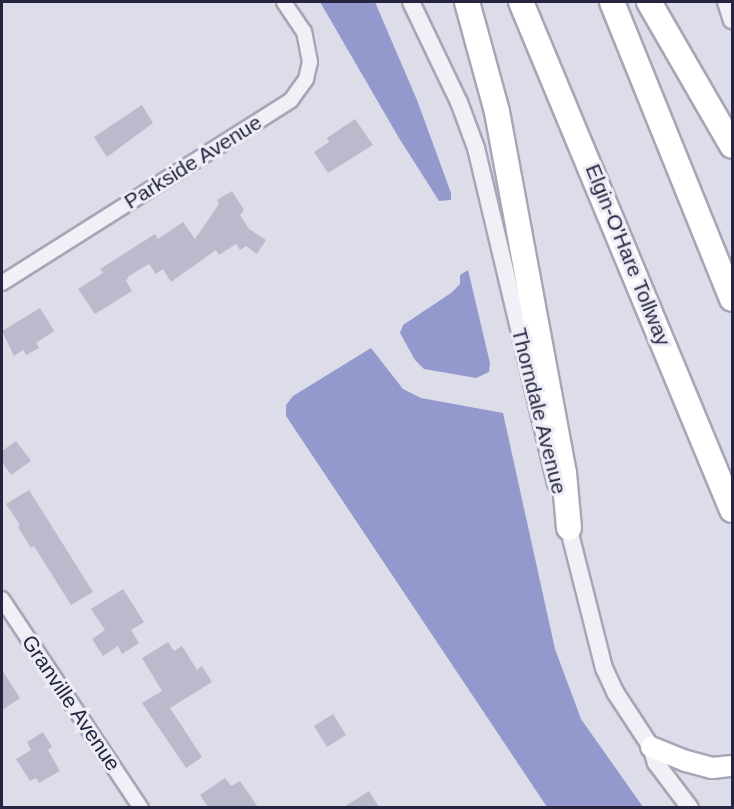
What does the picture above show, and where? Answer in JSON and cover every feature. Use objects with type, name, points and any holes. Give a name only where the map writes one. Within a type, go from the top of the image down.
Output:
[{"type":"highway","points":[[467,2],[500,124],[564,473],[569,528]]},
{"type":"highway","name":"Elgin-O'Hare Tollway","points":[[521,2],[732,510]]},
{"type":"highway","points":[[612,2],[732,299]]},
{"type":"highway","points":[[649,2],[732,146]]},
{"type":"main road","points":[[651,747],[686,761],[712,768],[732,766]]},
{"type":"street","name":"Parkside Avenue","points":[[2,283],[291,100],[306,80],[310,62],[304,32],[284,2]]},
{"type":"street","name":"Thorndale Avenue","points":[[411,2],[459,102],[477,148],[553,474],[604,668],[615,692],[651,747],[656,764],[690,807]]},
{"type":"street","points":[[726,2],[732,20]]},
{"type":"street","name":"Granville Avenue","points":[[2,598],[141,807]]},
{"type":"water","points":[[320,2],[375,2],[417,100],[451,193],[451,200],[439,201],[399,138]]},
{"type":"water","points":[[468,270],[490,363],[489,372],[476,378],[424,369],[415,360],[400,333],[403,325],[451,293],[460,284],[460,275]]},
{"type":"water","points":[[371,348],[403,389],[421,398],[503,413],[555,649],[581,719],[643,807],[547,807],[286,416],[286,405],[293,396]]},
{"type":"building","points":[[142,105],[153,123],[107,157],[94,137]]},
{"type":"building","points":[[355,119],[373,145],[328,173],[314,152],[329,142],[327,138]]},
{"type":"building","points":[[232,191],[244,210],[240,215],[249,229],[266,240],[257,254],[246,246],[240,250],[236,244],[219,255],[216,250],[171,282],[163,269],[156,274],[149,264],[129,276],[126,281],[132,291],[95,314],[78,289],[103,273],[100,269],[155,234],[158,239],[183,222],[195,239],[219,204],[217,200]]},
{"type":"building","points":[[40,308],[54,331],[36,343],[39,348],[26,355],[23,350],[14,356],[2,331]]},
{"type":"building","points":[[16,441],[31,461],[11,475],[2,462],[2,451]]},
{"type":"building","points":[[29,490],[93,592],[71,605],[34,546],[31,548],[6,504]]},
{"type":"building","points":[[123,589],[144,622],[131,630],[139,643],[122,654],[118,646],[103,656],[92,639],[105,630],[91,609]]},
{"type":"building","points":[[168,642],[174,651],[182,646],[197,670],[202,666],[212,682],[170,708],[202,757],[186,768],[142,703],[162,691],[142,658]]},
{"type":"building","points":[[2,670],[20,698],[2,710]]},
{"type":"building","points":[[333,714],[346,735],[327,747],[314,726]]},
{"type":"building","points":[[43,732],[52,747],[48,750],[60,771],[39,783],[36,778],[30,781],[16,759],[31,750],[27,742]]},
{"type":"building","points":[[225,778],[231,786],[240,781],[258,807],[208,807],[200,795]]},
{"type":"building","points":[[369,791],[379,807],[344,807]]}]
